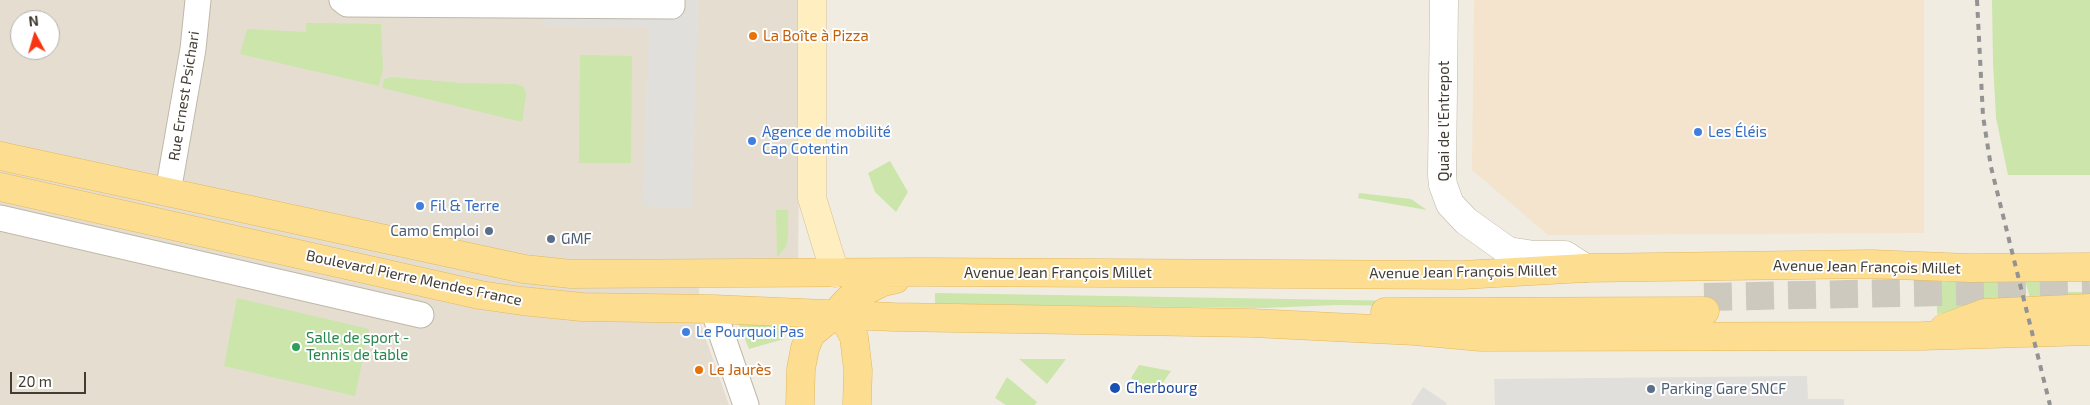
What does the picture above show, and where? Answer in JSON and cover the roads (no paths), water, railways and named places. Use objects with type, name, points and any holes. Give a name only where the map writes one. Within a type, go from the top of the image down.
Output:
[{"type":"main road","points":[[812,0],[812,198],[835,274],[835,314]]},
{"type":"main road","name":"Boulevard Pierre Mendes France","points":[[0,156],[548,273],[835,274]]},
{"type":"main road","name":"Boulevard Pierre Mendes France","points":[[0,187],[480,294],[522,301],[582,307],[713,309],[921,318],[1252,323]]},
{"type":"main road","name":"Avenue Jean François Millet","points":[[835,274],[921,272],[1462,275],[1585,268],[1871,264],[1970,268],[2090,267]]},
{"type":"main road","points":[[800,405],[801,369],[804,348],[811,334],[849,300],[869,288],[883,282],[921,272]]},
{"type":"main road","points":[[1252,323],[1294,313],[1704,304],[1490,295],[1462,275]]},
{"type":"main road","points":[[1922,336],[1985,313],[2090,308]]},
{"type":"main road","points":[[835,314],[847,324],[854,338],[858,370],[857,405]]},
{"type":"main road","points":[[858,370],[871,330],[885,318],[894,317]]},
{"type":"main road","points":[[1252,323],[1415,331],[1481,338],[1922,336],[2090,332]]},
{"type":"street","name":"Rue Ernest Psichari","points":[[168,192],[194,42],[198,0]]},
{"type":"street","points":[[342,0],[347,4],[672,3]]},
{"type":"street","name":"Quai de l'Entrepot","points":[[1444,0],[1442,175],[1443,185],[1450,204],[1466,221],[1508,251],[1534,255],[1565,255],[1585,268]]},
{"type":"street","points":[[0,218],[421,315]]},
{"type":"street","points":[[713,309],[746,405]]},
{"type":"tunnel","points":[[1704,297],[2090,289]]},
{"type":"railway","points":[[1977,0],[1983,116],[1991,167],[2050,405]]},
{"type":"place","name":"La Boîte à Pizza","points":[[753,36]]},
{"type":"place","name":"Les Éléis","points":[[1698,132]]},
{"type":"place","name":"Agence de mobilité Cap Cotentin","points":[[752,141]]},
{"type":"place","name":"Fil & Terre","points":[[420,206]]},
{"type":"place","name":"Camo Emploi","points":[[489,231]]},
{"type":"place","name":"GMF","points":[[551,239]]},
{"type":"place","name":"Le Pourquoi Pas","points":[[686,332]]},
{"type":"place","name":"Salle de sport - Tennis de table","points":[[296,347]]},
{"type":"place","name":"Le Jaurès","points":[[699,370]]},
{"type":"place","name":"Cherbourg","points":[[1115,388]]},
{"type":"place","name":"Parking Gare SNCF","points":[[1651,389]]}]
